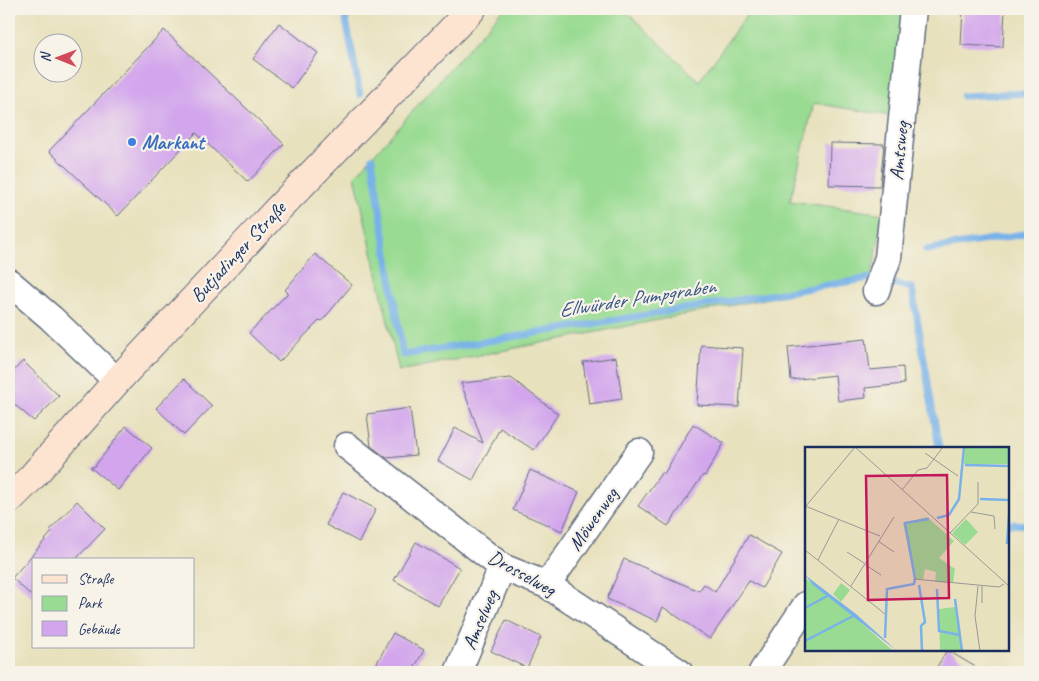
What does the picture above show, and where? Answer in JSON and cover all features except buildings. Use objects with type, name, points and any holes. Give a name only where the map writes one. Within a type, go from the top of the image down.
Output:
[{"type":"main road","name":"Butjadinger Straße","points":[[9,500],[278,209],[472,9]]},
{"type":"street","name":"Amtsweg","points":[[876,290],[888,258],[913,9]]},
{"type":"street","points":[[9,282],[51,318],[118,381]]},
{"type":"street","name":"Drosselweg","points":[[347,446],[502,567],[547,585],[679,672]]},
{"type":"street","name":"Möwenweg","points":[[547,585],[639,452]]},
{"type":"street","name":"Amselweg","points":[[458,672],[502,567]]},
{"type":"street","points":[[762,672],[805,607]]},
{"type":"green space","points":[[503,9],[624,9],[699,81],[751,9],[912,9],[903,118],[814,103],[790,201],[884,214],[871,278],[399,371],[355,176]]},
{"type":"waterway","name":"Ellwürder Pumpgraben","points":[[344,9],[360,94]]},
{"type":"waterway","points":[[963,96],[1030,93]]},
{"type":"waterway","name":"Ellwürder Pumpgraben","points":[[372,158],[403,355],[871,278],[875,279]]},
{"type":"waterway","points":[[926,250],[1030,233]]},
{"type":"waterway","name":"Ellwürder Pumpgraben","points":[[885,281],[912,288],[939,447]]},
{"type":"waterway","name":"Ellwürder Pumpgraben","points":[[1009,524],[1030,525]]},
{"type":"place","name":"Markant","points":[[132,142]]}]
